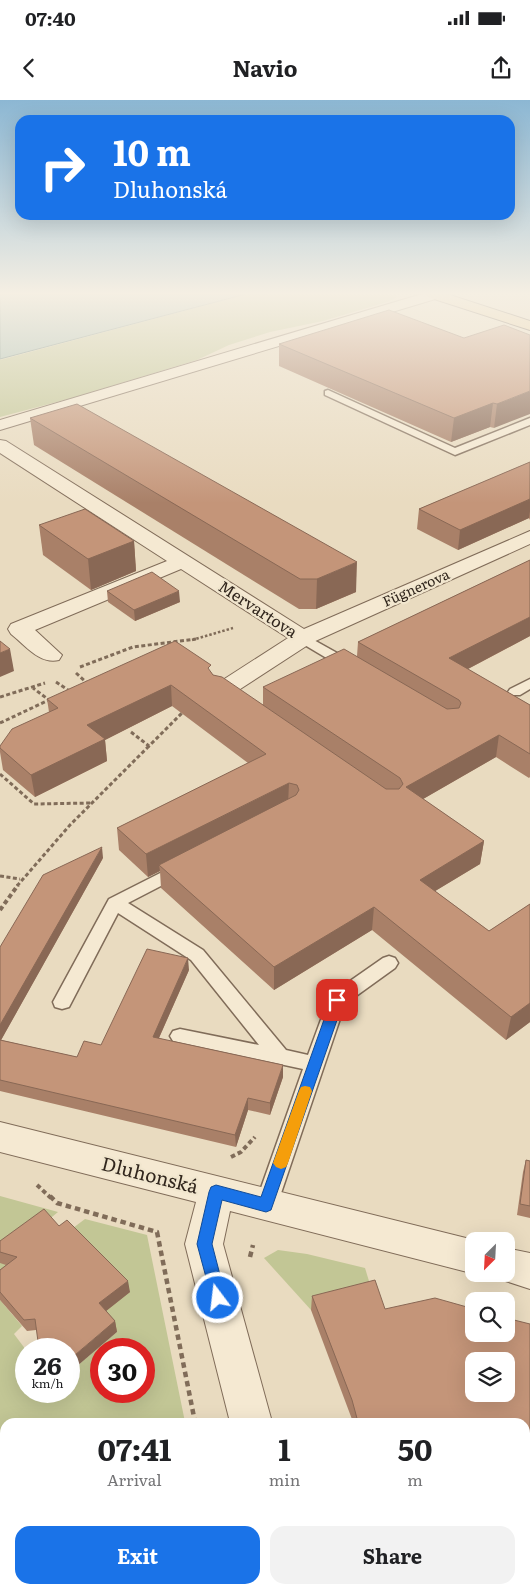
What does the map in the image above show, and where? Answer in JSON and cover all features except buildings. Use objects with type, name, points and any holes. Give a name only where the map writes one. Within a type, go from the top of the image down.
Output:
[{"type":"street","points":[[0,425],[204,364]]},
{"type":"street","name":"Mervartova","points":[[0,445],[303,638],[231,695]]},
{"type":"street","name":"Fügnerova","points":[[303,638],[530,537]]},
{"type":"street","points":[[51,655],[18,629],[184,561]]},
{"type":"street","name":"Dluhonská","points":[[0,1137],[465,1255]]},
{"type":"street","points":[[216,1192],[204,1244],[250,1418]]},
{"type":"street","points":[[515,1267],[530,1271]]},
{"type":"lane","points":[[328,394],[455,452],[530,422]]},
{"type":"lane","points":[[303,638],[359,672]]},
{"type":"lane","points":[[515,692],[530,683]]},
{"type":"lane","points":[[62,1002],[115,903],[193,862]]},
{"type":"lane","points":[[115,903],[196,955],[282,1058]]},
{"type":"lane","points":[[266,1205],[337,1000],[389,963]]},
{"type":"lane","points":[[180,1036],[315,1064]]},
{"type":"path","points":[[81,684],[88,681],[73,670],[133,647],[190,641],[247,624],[266,614]]},
{"type":"path","points":[[0,697],[32,688],[59,676]]},
{"type":"path","points":[[52,680],[68,690]]},
{"type":"path","points":[[62,693],[75,687]]},
{"type":"path","points":[[32,688],[49,700]]},
{"type":"path","points":[[0,723],[56,696]]},
{"type":"path","points":[[0,910],[20,880],[92,803],[149,746]]},
{"type":"path","points":[[0,774],[34,804],[92,803]]},
{"type":"path","points":[[0,876],[20,880]]},
{"type":"path","points":[[27,1182],[36,1184],[57,1204],[159,1233],[194,1418]]},
{"type":"green space","points":[[0,364],[185,364],[72,398],[0,417]]},
{"type":"green space","points":[[0,1196],[58,1212],[47,1221],[20,1268],[0,1283]]},
{"type":"green space","points":[[85,1219],[147,1235],[184,1418],[0,1418],[0,1300],[22,1326],[14,1334],[17,1338],[15,1338],[15,1403],[80,1403],[80,1364],[90,1355],[90,1403],[155,1403],[155,1338],[110,1338],[117,1332],[101,1315],[69,1231]]},
{"type":"green space","points":[[278,1250],[307,1254],[365,1268],[373,1294],[311,1310],[264,1258]]},
{"type":"slow traffic","points":[[281,1163],[305,1091]]},
{"type":"route","points":[[218,1298],[204,1244],[216,1192],[266,1205],[337,1000]]}]
